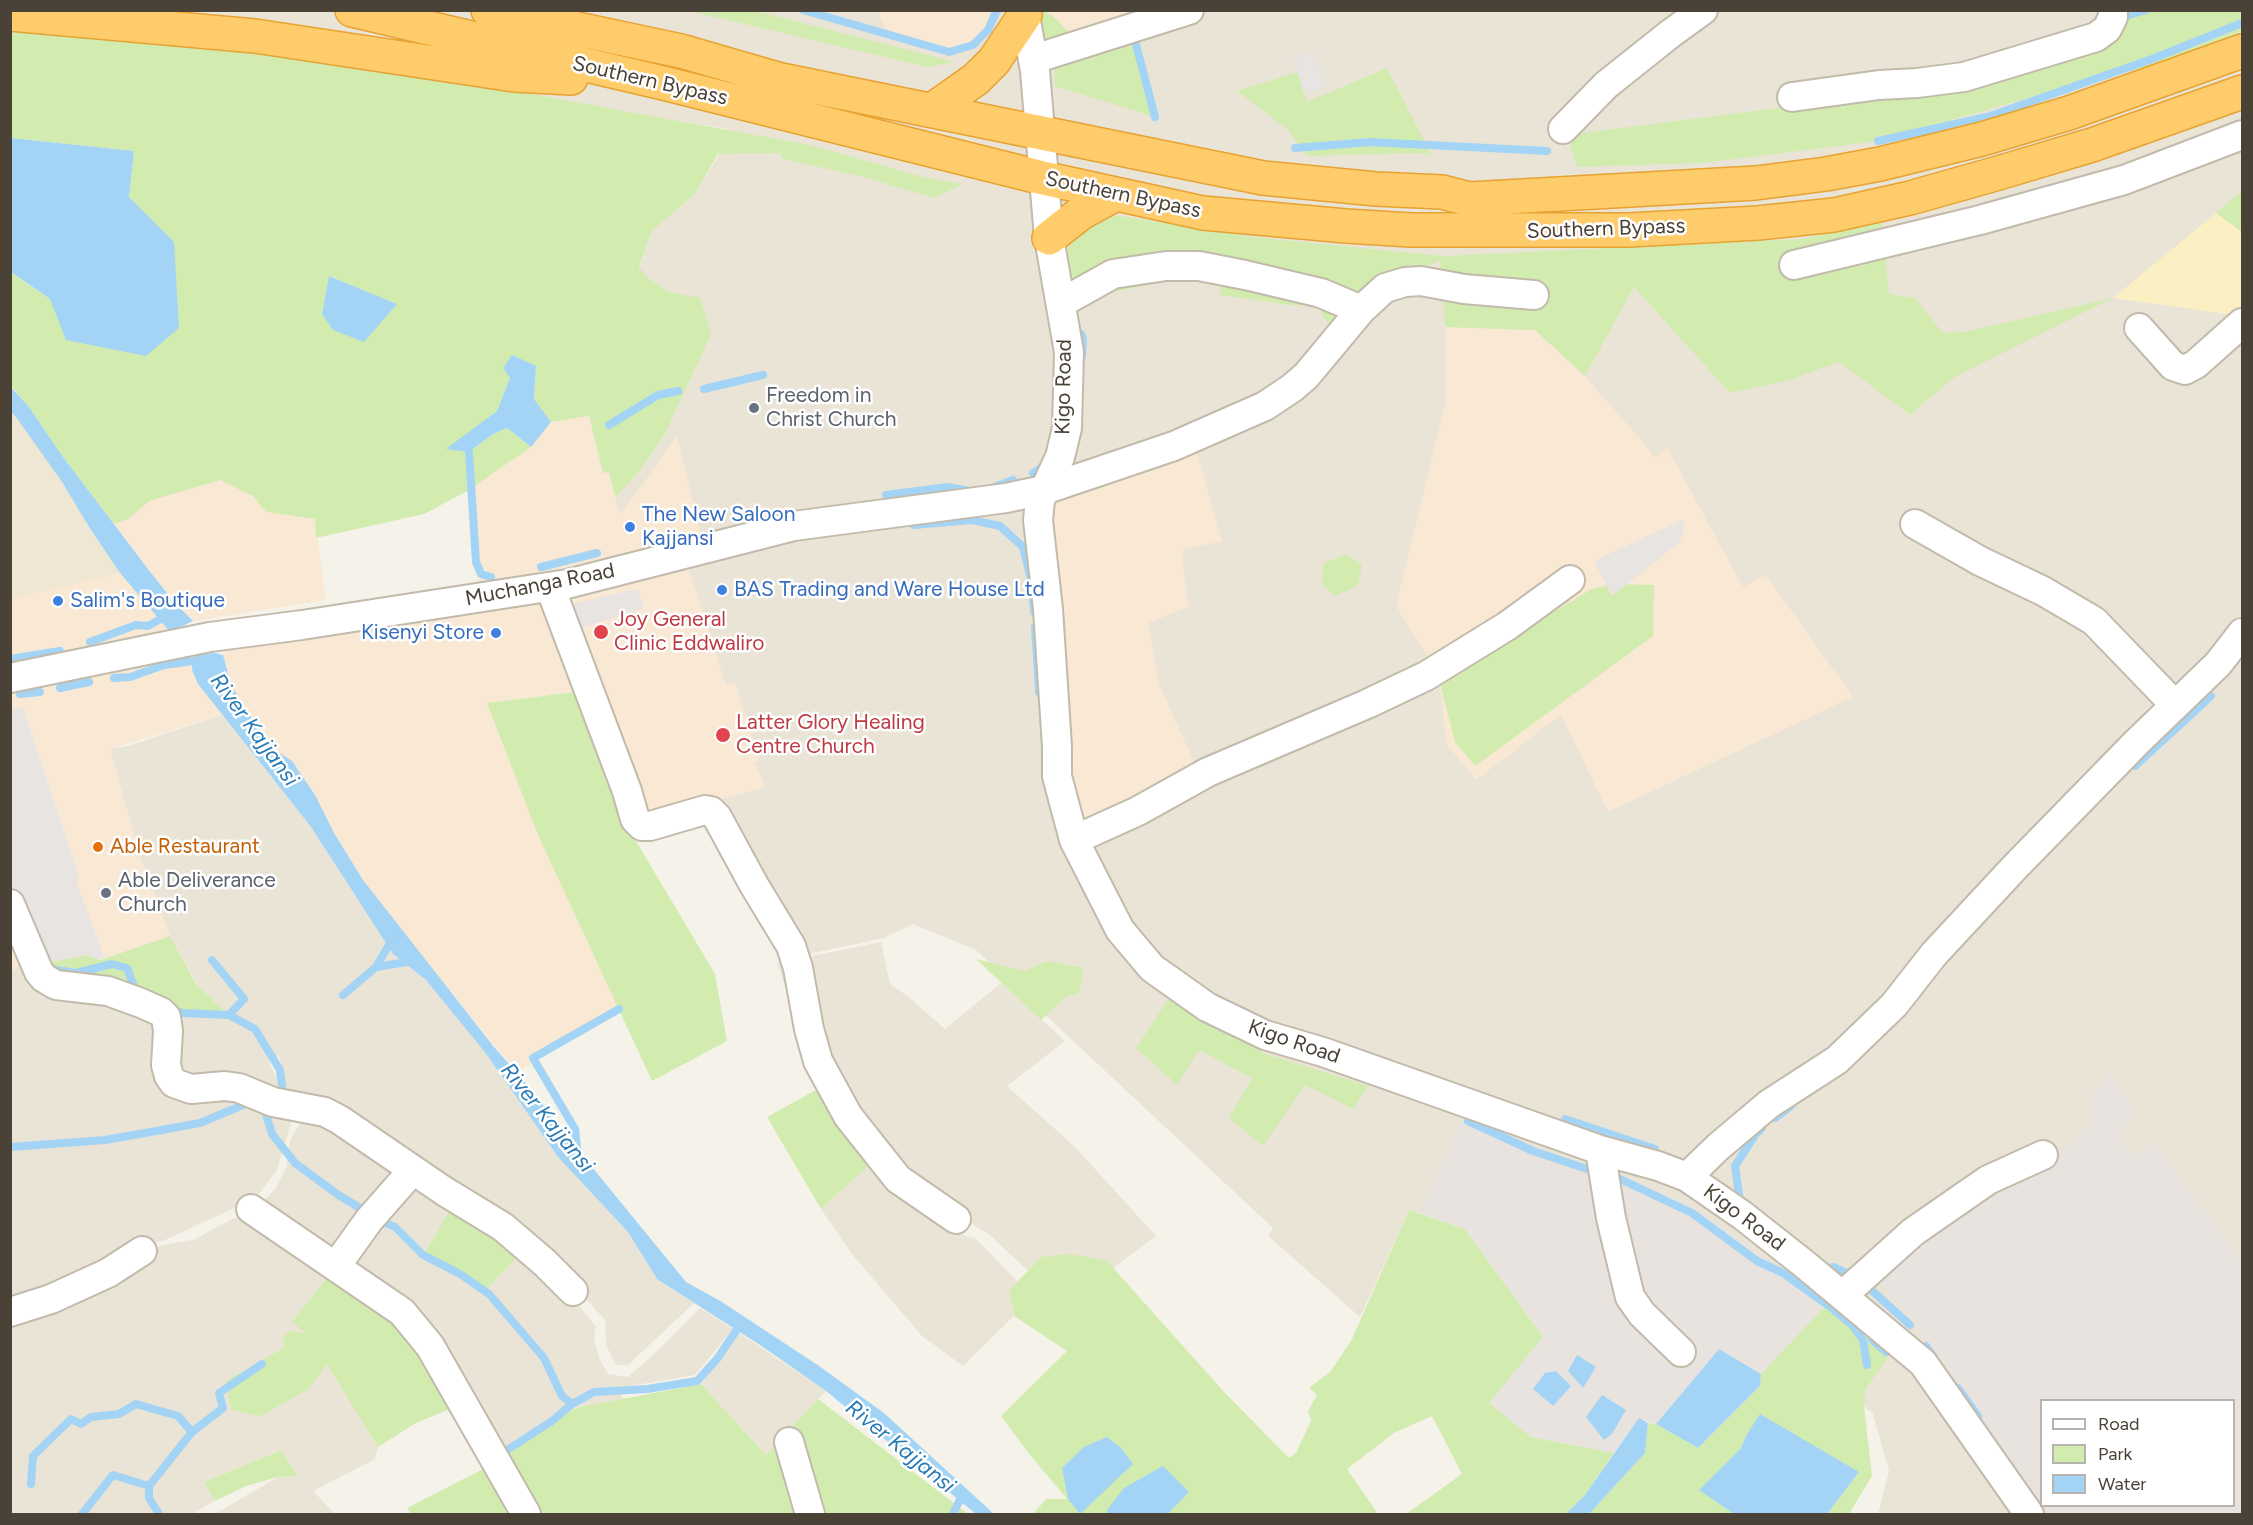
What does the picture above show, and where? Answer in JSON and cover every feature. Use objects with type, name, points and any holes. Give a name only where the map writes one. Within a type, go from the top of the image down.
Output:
[{"type":"highway","name":"Southern Bypass","points":[[352,10],[663,83],[1043,178],[1203,213],[1378,228],[1499,231],[1629,230],[1758,223],[1834,215],[1910,198],[2092,145],[2242,92]]},
{"type":"highway","name":"Southern Bypass","points":[[488,10],[681,51],[781,80],[1263,178],[1376,189],[1442,192],[1469,199],[1756,183],[1826,174],[1982,139],[2068,113],[2242,51]]},
{"type":"highway","points":[[564,10],[681,51]]},
{"type":"highway","points":[[932,110],[976,79],[994,61],[1024,13]]},
{"type":"highway","points":[[10,14],[255,36],[514,75],[663,83]]},
{"type":"highway","points":[[1049,238],[1081,213],[1116,194]]},
{"type":"street","points":[[1034,59],[1189,10]]},
{"type":"street","points":[[1563,129],[1606,85],[1703,10]]},
{"type":"street","points":[[1792,98],[1879,85],[1964,77],[2096,37],[2107,30],[2113,17],[2113,10]]},
{"type":"street","name":"Kigo Road","points":[[1024,13],[1034,59],[1049,238],[1069,352],[1067,428],[1060,457],[1040,500],[1038,520],[1048,620],[1057,776],[1074,840],[1120,930],[1152,968],[1206,1007],[1265,1035],[1323,1052],[1600,1150],[1688,1177],[1742,1215],[1843,1295],[1923,1363],[2029,1515]]},
{"type":"street","points":[[1794,265],[1980,220],[2124,180],[2242,135]]},
{"type":"street","points":[[1061,303],[1113,274],[1166,266],[1199,266],[1321,293],[1361,310]]},
{"type":"street","name":"Muchanga Road","points":[[10,678],[210,637],[567,584],[794,526],[1006,498],[1044,490],[1174,446],[1265,406],[1306,376],[1361,310],[1384,288],[1405,282],[1421,281],[1464,289],[1534,295]]},
{"type":"street","points":[[2139,328],[2173,366],[2185,369],[2196,364],[2242,323]]},
{"type":"street","points":[[1915,524],[1980,561],[2043,591],[2094,621],[2175,705]]},
{"type":"street","points":[[1074,840],[1137,811],[1208,772],[1367,704],[1426,676],[1506,626],[1570,580]]},
{"type":"street","points":[[550,586],[627,792],[634,819],[642,826],[650,826],[705,810],[711,811],[717,817],[791,946],[818,1061],[848,1116],[898,1179],[918,1195],[956,1219]]},
{"type":"street","points":[[1688,1177],[1769,1104],[1837,1060],[1894,1005],[1934,954],[2015,867],[2218,664],[2242,633]]},
{"type":"street","points":[[10,904],[39,972],[44,978],[56,984],[108,991],[141,1003],[161,1012],[166,1017],[168,1031],[166,1065],[174,1083],[191,1089],[225,1086],[239,1088],[273,1102],[325,1112],[503,1227],[573,1291]]},
{"type":"street","points":[[1600,1150],[1611,1218],[1630,1296],[1641,1314],[1681,1352]]},
{"type":"street","points":[[1843,1295],[1912,1232],[1988,1180],[2043,1155]]},
{"type":"street","points":[[336,1266],[369,1220],[413,1170]]},
{"type":"street","points":[[251,1209],[402,1312],[430,1346],[526,1515]]},
{"type":"street","points":[[10,1312],[51,1299],[108,1273],[142,1251]]},
{"type":"street","points":[[789,1442],[810,1515]]},
{"type":"shaded area","points":[[10,11],[2242,11],[2242,1514],[1878,1514],[1889,1471],[1873,1414],[1862,1404],[1421,1210],[1419,1213],[1409,1210],[1360,1317],[1268,1236],[1273,1228],[976,950],[913,924],[884,938],[790,958],[710,814],[651,827],[546,584],[605,569],[639,268],[651,232],[695,194],[720,153],[728,129]]},
{"type":"shaded area","points":[[878,11],[997,11],[988,30],[973,45],[949,52],[887,33]]},
{"type":"shaded area","points":[[1030,11],[1154,11],[1043,51]]},
{"type":"shaded area","points":[[1314,51],[1327,86],[1304,94],[1293,59]]},
{"type":"shaded area","points":[[1445,327],[1535,330],[1585,376],[1649,449],[1654,458],[1667,447],[1743,587],[1766,575],[1853,697],[1608,812],[1561,715],[1476,780],[1447,745],[1439,680],[1429,659],[1396,606],[1445,404]]},
{"type":"shaded area","points":[[10,412],[16,416],[62,482],[120,573],[11,599]]},
{"type":"shaded area","points":[[589,416],[603,472],[609,472],[620,515],[677,436],[702,538],[630,555],[478,584],[469,490],[531,447],[551,422]]},
{"type":"shaded area","points":[[1195,446],[1222,541],[1182,550],[1188,607],[1148,623],[1159,684],[1198,770],[1084,822],[1071,781],[1046,511],[1065,486]]},
{"type":"shaded area","points":[[220,480],[253,496],[266,512],[315,519],[326,600],[193,621],[175,603],[114,524],[128,519],[148,501]]},
{"type":"shaded area","points":[[1682,520],[1684,527],[1680,542],[1612,596],[1594,561]]},
{"type":"shaded area","points":[[689,569],[726,685],[735,682],[760,761],[755,763],[766,787],[651,819],[560,600]]},
{"type":"shaded area","points":[[120,573],[170,632],[45,659],[11,663],[10,599]]},
{"type":"shaded area","points":[[637,589],[644,608],[574,630],[564,606]]},
{"type":"shaded area","points":[[549,602],[583,691],[492,702],[538,835],[619,1009],[517,1073],[363,880],[334,833],[315,795],[292,761],[272,748],[244,707],[231,684],[223,655],[225,649]]},
{"type":"shaded area","points":[[192,659],[192,670],[198,684],[222,715],[110,749],[139,854],[170,936],[99,960],[21,965],[11,972],[10,689]]},
{"type":"shaded area","points":[[23,708],[78,873],[77,884],[104,956],[99,960],[87,955],[45,963],[11,896],[10,711]]},
{"type":"shaded area","points":[[222,715],[311,827],[393,954],[426,980],[487,1055],[558,1157],[628,1232],[657,1279],[694,1303],[628,1365],[616,1365],[606,1345],[605,1320],[547,1256],[282,1096],[284,1078],[279,1056],[269,1062],[280,1086],[272,1096],[179,1082],[168,1015],[228,1014],[199,987],[170,936],[139,854],[110,749],[128,746]]},
{"type":"shaded area","points":[[881,942],[890,984],[910,998],[945,1029],[1001,983],[1065,1041],[1007,1086],[1075,1147],[1156,1236],[1113,1268],[1107,1261],[1041,1257],[1028,1271],[990,1235],[928,1197],[802,1036],[777,963]]},
{"type":"shaded area","points":[[21,965],[161,1014],[163,1079],[215,1088],[293,1116],[277,1170],[256,1198],[165,1240],[141,1245],[11,1307],[10,972]]},
{"type":"shaded area","points":[[2112,1071],[2115,1081],[2138,1114],[2119,1134],[2133,1156],[2153,1142],[2165,1154],[2242,1263],[2242,1514],[2045,1514],[2040,1507],[2235,1507],[2235,1399],[2040,1399],[2040,1506],[1937,1352],[1874,1277],[1962,1207],[2047,1161],[2087,1128],[2091,1096]]},
{"type":"shaded area","points":[[308,1110],[453,1205],[425,1252],[384,1225],[423,1255],[485,1291],[524,1250],[573,1298],[596,1327],[594,1338],[599,1358],[608,1374],[628,1377],[700,1308],[733,1329],[695,1375],[618,1388],[624,1400],[575,1408],[497,1457],[259,1207],[275,1189],[287,1166],[290,1140]]},
{"type":"shaded area","points":[[1461,1122],[1536,1156],[1600,1181],[1626,1176],[1694,1208],[1830,1301],[1761,1374],[1719,1349],[1656,1424],[1639,1419],[1614,1453],[1531,1437],[1488,1403],[1543,1337],[1465,1229],[1419,1213]]},
{"type":"shaded area","points":[[874,1161],[899,1189],[965,1236],[975,1238],[1018,1282],[1009,1292],[1014,1316],[963,1366],[922,1336],[852,1254],[821,1209]]},
{"type":"shaded area","points":[[247,1211],[331,1273],[307,1333],[378,1447],[375,1459],[313,1491],[335,1514],[240,1514],[234,1510],[238,1514],[215,1514],[278,1477],[298,1476],[280,1450],[204,1482],[215,1501],[192,1514],[11,1514],[10,1316],[163,1245],[193,1240]]},
{"type":"shaded area","points":[[736,1331],[826,1391],[766,1455],[701,1384]]},
{"type":"green space","points":[[689,11],[756,11],[955,62],[927,67]]},
{"type":"green space","points":[[1034,11],[1043,11],[1054,17],[1077,40],[1043,45]]},
{"type":"green space","points":[[2124,11],[2242,11],[2242,31],[2150,67],[2101,77],[1878,141],[1703,163],[1577,167],[1566,135],[1944,87]]},
{"type":"green space","points":[[11,29],[280,55],[537,95],[810,145],[927,178],[963,184],[934,198],[864,177],[783,159],[780,153],[718,154],[695,194],[651,232],[639,267],[648,278],[669,292],[700,298],[711,334],[665,434],[637,474],[615,497],[609,472],[603,473],[589,416],[551,422],[534,399],[536,366],[510,378],[497,411],[451,447],[469,452],[493,434],[507,428],[531,447],[469,490],[424,514],[316,538],[315,519],[266,512],[253,496],[220,480],[149,501],[128,519],[114,524],[63,457],[29,407],[11,386],[10,272],[50,299],[174,242],[129,197],[134,151],[11,138]],"holes":[[[330,276],[397,304],[322,314]]]},
{"type":"green space","points":[[1136,44],[1155,117],[1055,86],[1054,65]]},
{"type":"green space","points":[[1387,68],[1432,156],[1421,153],[1307,156],[1288,130],[1237,91],[1298,72],[1307,102]]},
{"type":"green space","points":[[2242,191],[2242,232],[2216,213]]},
{"type":"green space","points":[[1107,214],[1253,237],[1443,256],[1802,239],[1882,222],[1889,294],[1915,298],[1943,333],[1964,332],[2113,298],[1953,378],[1910,415],[1839,362],[1789,380],[1730,393],[1634,287],[1585,376],[1535,330],[1445,327],[1440,260],[1369,294],[1334,333],[1317,306],[1289,305],[1220,295],[1220,269],[1073,301],[1066,233]]},
{"type":"green space","points":[[1347,554],[1362,565],[1358,586],[1335,596],[1322,583],[1323,563]]},
{"type":"green space","points":[[1614,584],[1654,585],[1653,636],[1475,766],[1455,742],[1439,680],[1592,589]]},
{"type":"green space","points":[[583,691],[636,841],[715,974],[727,1041],[652,1081],[538,835],[487,703]]},
{"type":"green space","points":[[170,936],[197,985],[229,1015],[168,1015],[62,981],[45,963],[87,955],[100,960]]},
{"type":"green space","points":[[976,959],[1024,971],[1048,961],[1083,968],[1080,992],[1066,997],[1041,1020]]},
{"type":"green space","points":[[1171,995],[1215,1027],[1266,1054],[1368,1086],[1353,1109],[1305,1085],[1263,1146],[1229,1118],[1252,1078],[1199,1050],[1177,1085],[1136,1048]]},
{"type":"green space","points":[[825,1085],[874,1161],[821,1209],[767,1117]]},
{"type":"green space","points":[[453,1205],[524,1250],[485,1291],[425,1252]]},
{"type":"green space","points":[[1409,1210],[1465,1229],[1543,1337],[1489,1403],[1531,1437],[1614,1453],[1585,1495],[1566,1514],[1406,1514],[1462,1474],[1432,1416],[1394,1433],[1347,1469],[1378,1514],[1168,1514],[1189,1492],[1107,1510],[1107,1514],[1033,1514],[1046,1499],[1067,1499],[1001,1416],[1067,1351],[1014,1316],[1009,1291],[1041,1257],[1071,1254],[1107,1261],[1225,1393],[1289,1458],[1296,1453],[1311,1421],[1308,1411],[1317,1395],[1309,1388],[1330,1372],[1351,1341]]},
{"type":"green space","points":[[331,1273],[401,1322],[457,1406],[416,1423],[378,1447],[327,1364],[308,1390],[260,1416],[231,1410],[226,1381],[285,1347],[283,1337],[289,1331],[306,1333],[292,1322]]},
{"type":"green space","points":[[1830,1301],[1891,1353],[1865,1390],[1864,1406],[1872,1476],[1849,1514],[1827,1514],[1859,1472],[1747,1434],[1741,1448],[1700,1490],[1734,1514],[1589,1514],[1645,1453],[1648,1423],[1656,1424],[1698,1448],[1760,1386],[1761,1374]]},
{"type":"green space","points":[[701,1384],[766,1455],[818,1399],[968,1514],[537,1514],[497,1457],[575,1408]]},
{"type":"green space","points":[[281,1450],[298,1476],[278,1477],[246,1486],[215,1501],[204,1482]]},
{"type":"green space","points":[[485,1468],[514,1514],[411,1514],[407,1508]]},
{"type":"sand","points":[[2216,213],[2242,232],[2242,316],[2113,298]]},
{"type":"water","points":[[11,138],[134,151],[129,197],[174,242],[179,328],[146,356],[66,340],[50,299],[11,272]]},
{"type":"water","points":[[329,276],[397,304],[364,342],[333,330],[322,314]]},
{"type":"water","points":[[512,355],[536,366],[534,399],[551,422],[531,447],[507,428],[493,434],[469,452],[446,449],[497,411],[510,378],[503,368]]},
{"type":"water","points":[[10,386],[29,407],[63,457],[148,569],[175,603],[193,621],[170,632],[120,573],[62,482],[11,412]]},
{"type":"water","name":"River Kajjansi","points":[[201,654],[223,655],[231,684],[272,748],[292,761],[315,795],[334,833],[363,880],[494,1047],[533,1091],[560,1128],[686,1282],[722,1302],[819,1366],[884,1413],[994,1514],[976,1514],[826,1391],[763,1347],[657,1279],[628,1232],[558,1157],[487,1055],[426,980],[393,954],[311,827],[198,684],[192,670],[192,659]]},
{"type":"water","points":[[1719,1349],[1761,1374],[1760,1386],[1698,1448],[1656,1424]]},
{"type":"water","points":[[1577,1355],[1596,1367],[1583,1388],[1568,1371]]},
{"type":"water","points":[[1556,1371],[1571,1386],[1553,1406],[1533,1389],[1545,1373]]},
{"type":"water","points":[[1602,1395],[1626,1410],[1612,1434],[1604,1440],[1586,1417]]},
{"type":"water","points":[[1760,1414],[1859,1472],[1827,1514],[1734,1514],[1699,1490],[1741,1448]]},
{"type":"water","points":[[1639,1418],[1648,1423],[1645,1453],[1589,1514],[1566,1514],[1585,1495]]},
{"type":"water","points":[[1107,1437],[1121,1448],[1133,1464],[1080,1514],[1068,1499],[1062,1468],[1084,1447]]},
{"type":"water","points":[[1163,1466],[1189,1492],[1168,1514],[1107,1514],[1107,1510],[1124,1488]]},
{"type":"waterway","points":[[803,10],[949,52],[973,45],[988,30],[997,10]]},
{"type":"waterway","points":[[2129,15],[2146,10]]},
{"type":"waterway","points":[[1878,141],[1987,117],[2152,59],[2242,23]]},
{"type":"waterway","points":[[1136,44],[1155,117]]},
{"type":"waterway","points":[[1295,148],[1370,142],[1547,151]]},
{"type":"waterway","points":[[1081,334],[1082,356]]},
{"type":"waterway","points":[[704,389],[763,375]]},
{"type":"waterway","points":[[609,425],[658,395],[678,391]]},
{"type":"waterway","points":[[469,452],[476,562],[481,574],[491,577]]},
{"type":"waterway","points":[[1033,473],[1047,464]]},
{"type":"waterway","points":[[992,488],[1013,480]]},
{"type":"waterway","points":[[886,495],[948,487],[969,491]]},
{"type":"waterway","points":[[914,525],[972,520],[1000,526],[1023,547],[1031,579]]},
{"type":"waterway","points":[[541,567],[597,553]]},
{"type":"waterway","points":[[1033,597],[1034,612]]},
{"type":"waterway","points":[[90,642],[136,625],[148,626],[168,615]]},
{"type":"waterway","points":[[1035,627],[1039,692]]},
{"type":"waterway","points":[[10,659],[60,651]]},
{"type":"waterway","points":[[114,678],[130,677],[164,665],[200,660]]},
{"type":"waterway","points":[[60,688],[89,682]]},
{"type":"waterway","points":[[20,694],[40,692]]},
{"type":"waterway","points":[[2135,766],[2211,696]]},
{"type":"waterway","points":[[343,995],[376,967],[393,938]]},
{"type":"waterway","points":[[212,960],[244,999],[229,1015]]},
{"type":"waterway","points":[[376,967],[413,961]]},
{"type":"waterway","points":[[49,969],[76,973],[112,964],[127,968],[137,995]]},
{"type":"waterway","points":[[169,1009],[183,1013],[229,1015],[255,1029],[280,1070],[282,1087],[277,1096]]},
{"type":"waterway","name":"River Kajjansi","points":[[578,1157],[575,1129],[533,1058],[619,1009]]},
{"type":"waterway","points":[[10,1147],[105,1140],[200,1123],[248,1103],[252,1105]]},
{"type":"waterway","points":[[271,1106],[266,1114],[272,1134],[295,1163],[337,1194],[368,1213]]},
{"type":"waterway","points":[[1775,1118],[1791,1106]]},
{"type":"waterway","points":[[1565,1119],[1655,1149]]},
{"type":"waterway","points":[[1468,1121],[1533,1151],[1593,1171]]},
{"type":"waterway","points":[[1740,1201],[1735,1166],[1762,1128]]},
{"type":"waterway","points":[[1620,1179],[1692,1213],[1757,1261],[1783,1273],[1829,1306],[1852,1325],[1863,1340],[1867,1365]]},
{"type":"waterway","points":[[378,1220],[395,1227],[423,1255],[460,1274],[489,1294],[544,1358],[562,1396],[572,1404],[594,1392],[647,1389],[697,1381],[717,1359],[742,1322]]},
{"type":"waterway","points":[[1833,1267],[1851,1275]]},
{"type":"waterway","points":[[1867,1286],[1910,1325]]},
{"type":"waterway","points":[[1872,1340],[1886,1352]]},
{"type":"waterway","points":[[1926,1346],[1934,1357]]},
{"type":"waterway","points":[[159,1514],[149,1498],[149,1486],[192,1432],[223,1408],[219,1393],[262,1364]]},
{"type":"waterway","points":[[1958,1388],[1978,1416]]},
{"type":"waterway","points":[[31,1484],[33,1456],[71,1419],[81,1424],[91,1417],[119,1414],[136,1404],[178,1416],[192,1432]]},
{"type":"waterway","points":[[500,1447],[504,1452],[552,1421],[572,1404]]},
{"type":"waterway","points":[[82,1514],[113,1475],[149,1486]]},
{"type":"waterway","points":[[953,1514],[962,1495]]},
{"type":"place","name":"Freedom in Christ Church","points":[[754,408]]},
{"type":"place","name":"The New Saloon Kajjansi","points":[[630,527]]},
{"type":"place","name":"BAS Trading and Ware House Ltd","points":[[722,590]]},
{"type":"place","name":"Salim's Boutique","points":[[58,601]]},
{"type":"place","name":"Joy General Clinic Eddwaliro","points":[[601,632]]},
{"type":"place","name":"Kisenyi Store","points":[[496,633]]},
{"type":"place","name":"Latter Glory Healing Centre Church","points":[[723,735]]},
{"type":"place","name":"Able Restaurant","points":[[98,847]]},
{"type":"place","name":"Able Deliverance Church","points":[[106,893]]}]
